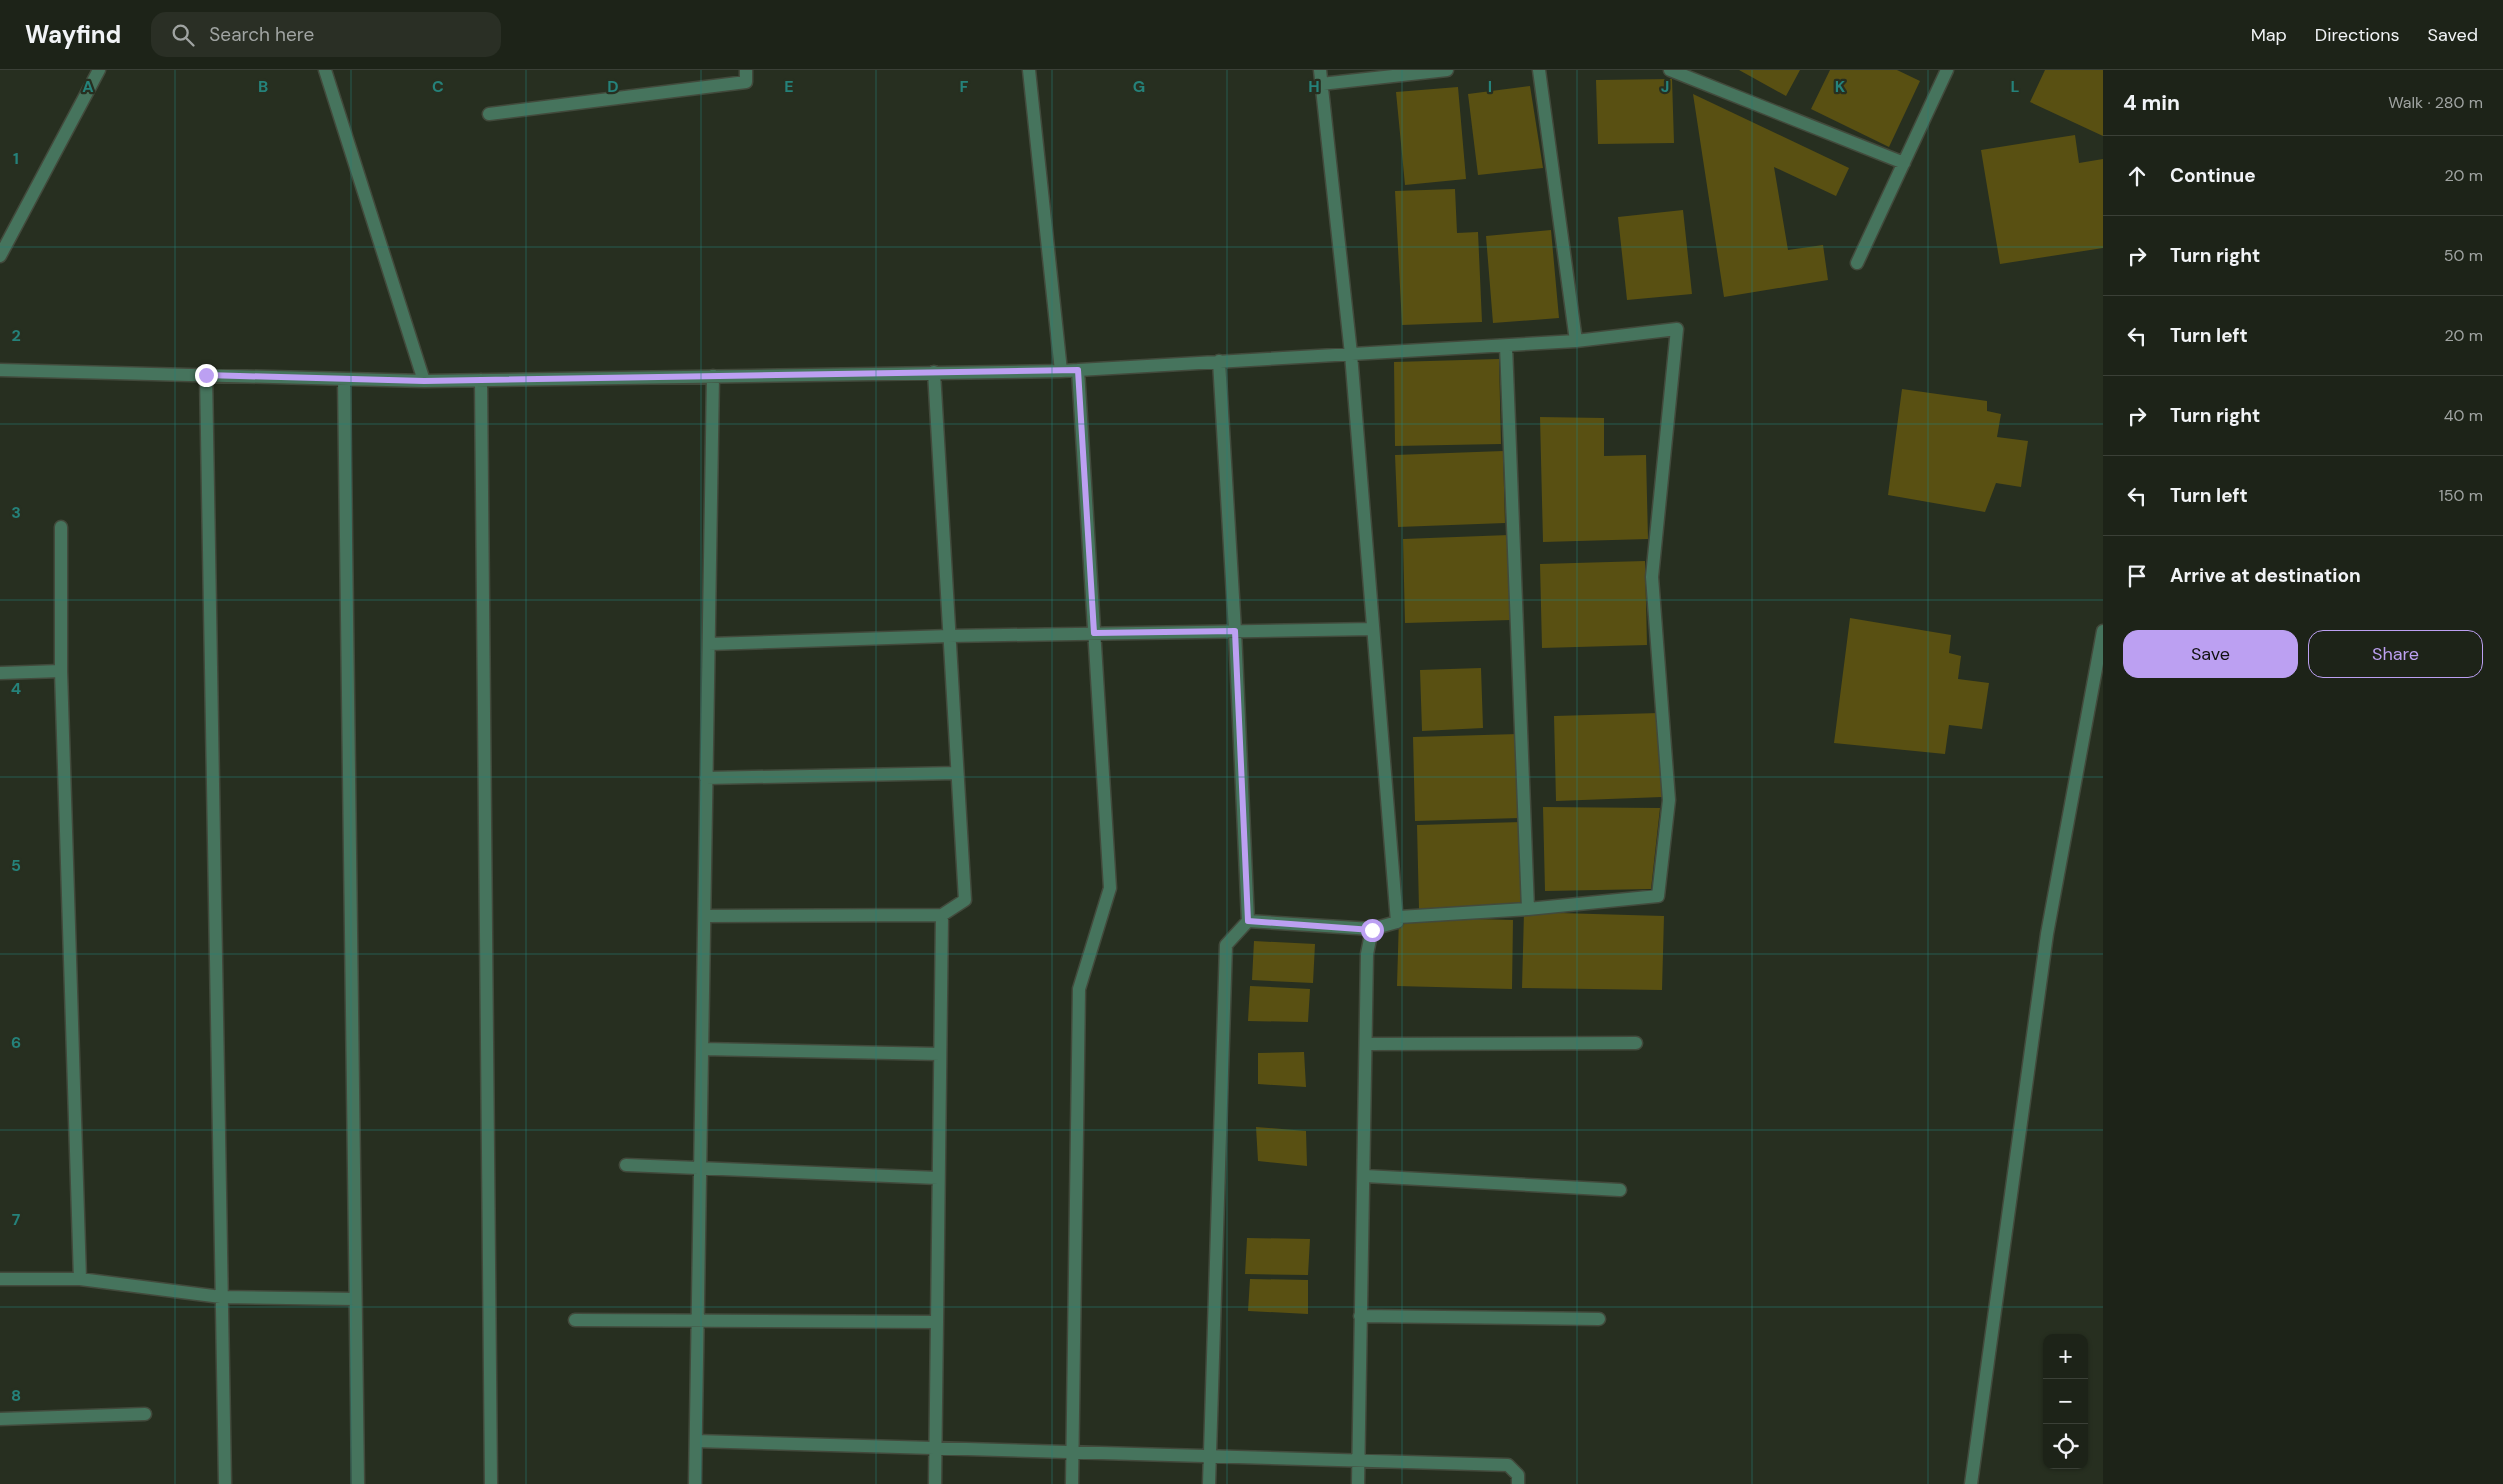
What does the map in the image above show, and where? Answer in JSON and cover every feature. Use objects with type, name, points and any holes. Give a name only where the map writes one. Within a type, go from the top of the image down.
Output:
[{"type":"street","points":[[0,256],[99,70]]},
{"type":"street","points":[[325,70],[424,381]]},
{"type":"street","points":[[489,114],[746,82],[746,70]]},
{"type":"street","points":[[1029,70],[1061,371]]},
{"type":"street","points":[[1320,70],[1351,354],[1397,922]]},
{"type":"street","points":[[1321,84],[1448,70]]},
{"type":"street","points":[[1539,70],[1576,341]]},
{"type":"street","points":[[1670,70],[1904,163]]},
{"type":"street","points":[[1857,263],[1947,70]]},
{"type":"street","points":[[0,370],[424,381],[1061,371],[1506,346],[1576,341],[1677,329],[1652,577],[1669,800],[1658,896],[1528,909],[1399,917],[1397,922],[1372,930],[1248,921]]},
{"type":"street","points":[[1506,346],[1528,909]]},
{"type":"street","points":[[1209,1484],[1226,945],[1248,921],[1235,631],[1219,362]]},
{"type":"street","points":[[1072,1484],[1080,990],[1110,888],[1078,370]]},
{"type":"street","points":[[705,916],[942,915],[965,900],[934,372]]},
{"type":"street","points":[[206,375],[225,1484]]},
{"type":"street","points":[[694,1484],[701,1170],[713,376]]},
{"type":"street","points":[[344,379],[358,1484]]},
{"type":"street","points":[[481,380],[491,1484]]},
{"type":"street","points":[[61,527],[61,671],[80,1279]]},
{"type":"street","points":[[709,644],[949,636],[1373,629]]},
{"type":"street","points":[[1971,1484],[2047,934],[2103,631]]},
{"type":"street","points":[[0,672],[61,671]]},
{"type":"street","points":[[706,778],[957,773]]},
{"type":"street","points":[[935,1484],[942,915]]},
{"type":"street","points":[[1358,1484],[1360,1316],[1365,1176],[1367,954],[1372,930]]},
{"type":"street","points":[[1366,1044],[1636,1043]]},
{"type":"street","points":[[703,1049],[940,1054]]},
{"type":"street","points":[[626,1165],[701,1170],[938,1178]]},
{"type":"street","points":[[1365,1176],[1620,1190]]},
{"type":"street","points":[[0,1279],[80,1279],[221,1297],[355,1300]]},
{"type":"street","points":[[1360,1316],[1598,1319]]},
{"type":"street","points":[[576,1320],[937,1322]]},
{"type":"street","points":[[0,1419],[145,1414]]},
{"type":"street","points":[[696,1441],[936,1450],[1073,1451],[1508,1465],[1518,1475],[1518,1484]]},
{"type":"building","points":[[1739,70],[1800,70],[1786,96]]},
{"type":"building","points":[[1830,70],[1897,70],[1920,81],[1889,147],[1811,109]]},
{"type":"building","points":[[2045,70],[2103,70],[2103,136],[2030,102]]},
{"type":"building","points":[[1672,79],[1674,143],[1598,144],[1596,80]]},
{"type":"building","points":[[1530,86],[1543,168],[1478,175],[1468,94]]},
{"type":"building","points":[[1458,87],[1466,179],[1405,185],[1396,92]]},
{"type":"building","points":[[1693,94],[1849,168],[1836,196],[1774,167],[1788,250],[1823,245],[1828,280],[1724,297]]},
{"type":"building","points":[[2075,135],[2079,163],[2103,159],[2103,248],[2000,264],[1981,150]]},
{"type":"building","points":[[1455,189],[1457,233],[1478,232],[1482,322],[1402,325],[1395,191]]},
{"type":"building","points":[[1683,210],[1692,294],[1627,300],[1618,217]]},
{"type":"building","points":[[1551,230],[1559,318],[1493,323],[1486,236]]},
{"type":"building","points":[[1499,359],[1501,444],[1395,446],[1394,362]]},
{"type":"building","points":[[1902,389],[1987,401],[1987,411],[2001,414],[1997,437],[2028,441],[2021,487],[1996,483],[1985,512],[1888,495]]},
{"type":"building","points":[[1540,417],[1604,418],[1604,456],[1646,455],[1648,539],[1543,542]]},
{"type":"building","points":[[1503,451],[1505,523],[1398,527],[1395,455]]},
{"type":"building","points":[[1509,535],[1511,620],[1405,623],[1403,539]]},
{"type":"building","points":[[1645,561],[1647,645],[1542,648],[1540,564]]},
{"type":"building","points":[[1850,618],[1951,635],[1949,653],[1961,656],[1958,679],[1989,683],[1982,729],[1949,725],[1945,754],[1834,743]]},
{"type":"building","points":[[1481,668],[1483,728],[1422,731],[1420,670]]},
{"type":"building","points":[[1659,713],[1662,797],[1556,801],[1554,716]]},
{"type":"building","points":[[1518,734],[1520,818],[1415,821],[1413,737]]},
{"type":"building","points":[[1543,807],[1660,808],[1651,889],[1545,891]]},
{"type":"building","points":[[1522,822],[1525,906],[1419,909],[1417,825]]},
{"type":"building","points":[[1524,912],[1664,916],[1662,990],[1522,988]]},
{"type":"building","points":[[1399,917],[1513,920],[1512,989],[1397,986]]},
{"type":"building","points":[[1254,941],[1315,944],[1313,983],[1252,980]]},
{"type":"building","points":[[1250,986],[1310,989],[1308,1022],[1248,1021]]},
{"type":"building","points":[[1304,1052],[1306,1087],[1258,1084],[1258,1053]]},
{"type":"building","points":[[1256,1127],[1306,1131],[1307,1166],[1258,1161]]},
{"type":"building","points":[[1247,1238],[1310,1239],[1308,1275],[1245,1274]]},
{"type":"building","points":[[1250,1279],[1308,1280],[1308,1314],[1248,1311]]},
{"type":"route","points":[[206,375],[424,381],[1078,370],[1094,633],[1235,631],[1248,921],[1372,930]]}]
